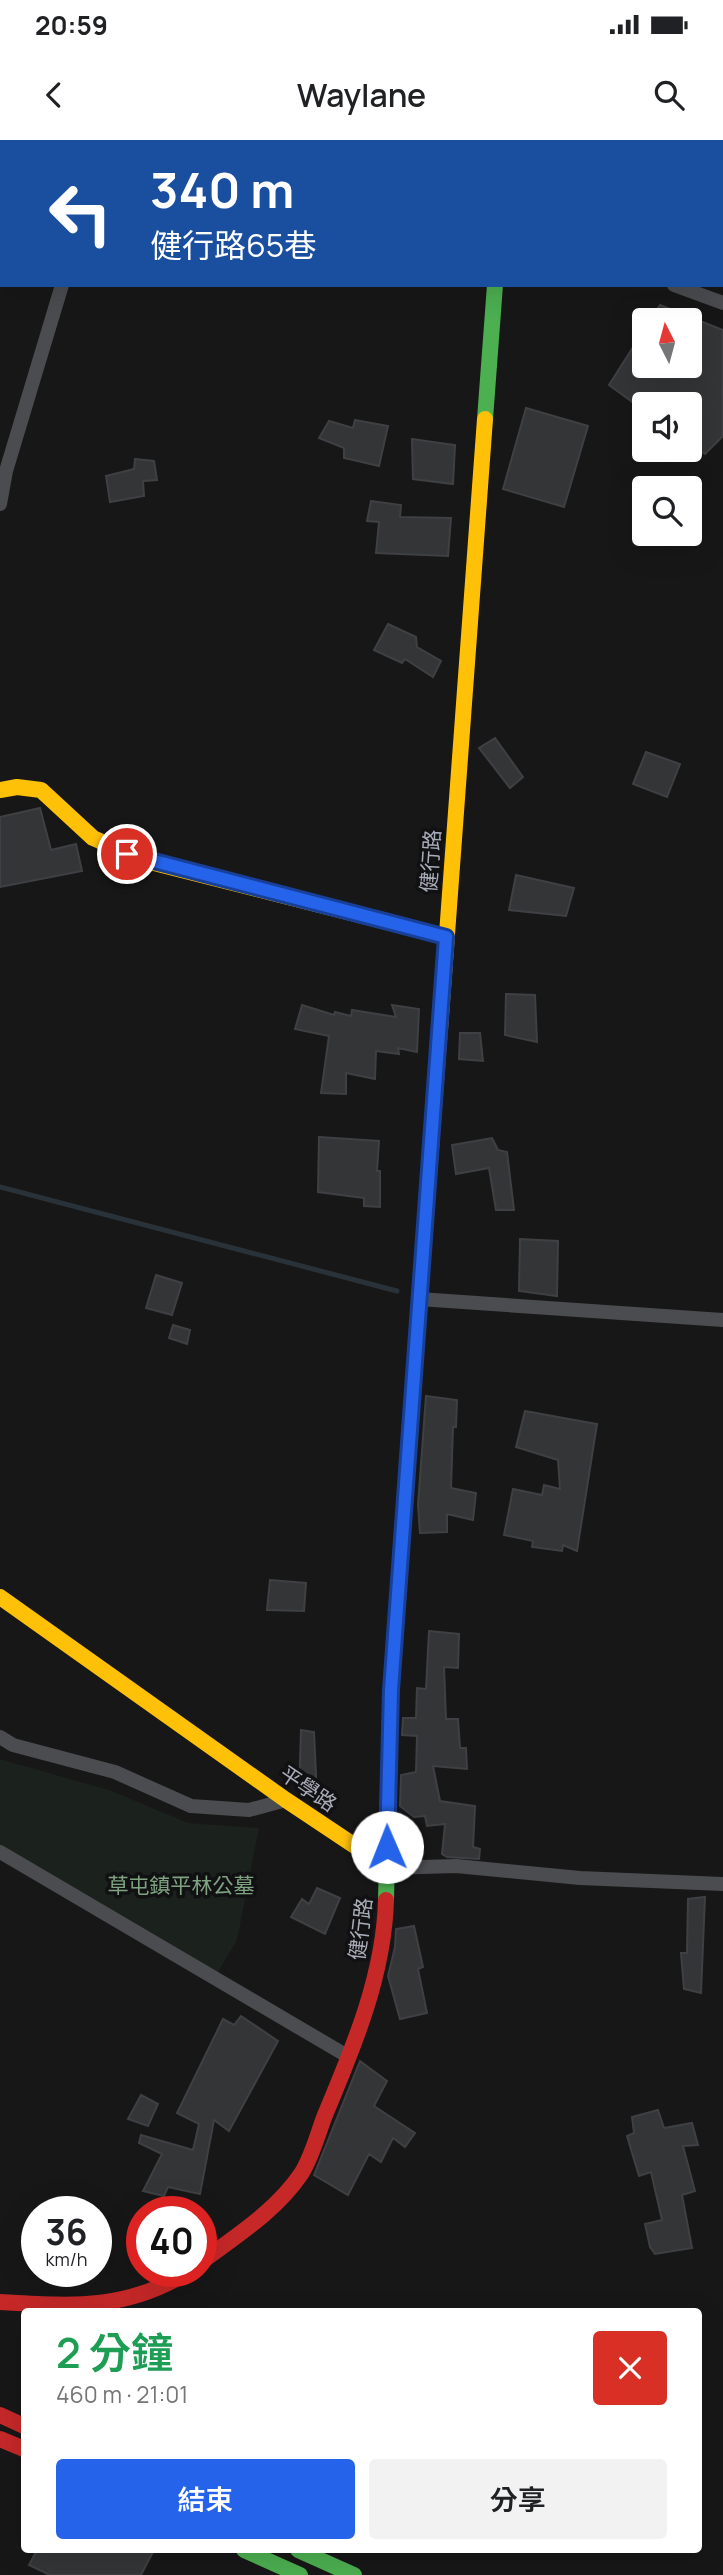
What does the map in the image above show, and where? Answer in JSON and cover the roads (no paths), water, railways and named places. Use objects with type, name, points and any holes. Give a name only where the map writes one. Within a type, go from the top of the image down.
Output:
[{"type":"street","points":[[0,504],[6,471],[61,287]]},
{"type":"street","name":"健行路","points":[[217,2250],[281,2198],[302,2172],[349,2057],[379,1964],[388,1868],[391,1690],[495,287]]},
{"type":"street","points":[[679,287],[723,303]]},
{"type":"street","points":[[0,790],[19,785],[36,787],[49,795],[85,832],[107,847],[146,861],[446,937]]},
{"type":"street","points":[[419,1299],[723,1320]]},
{"type":"street","name":"平學路","points":[[0,1597],[286,1800],[388,1868]]},
{"type":"street","points":[[0,1737],[13,1745],[115,1772],[191,1806],[248,1810],[286,1800]]},
{"type":"street","points":[[0,1852],[349,2057]]},
{"type":"street","points":[[388,1868],[456,1866],[580,1878],[723,1884]]},
{"type":"street","points":[[0,2302],[74,2306],[135,2299],[165,2287]]},
{"type":"street","points":[[0,2415],[21,2425]]},
{"type":"street","points":[[0,2439],[21,2448]]},
{"type":"street","points":[[251,2553],[299,2575]]},
{"type":"street","points":[[305,2553],[354,2575]]},
{"type":"waterway","points":[[0,1187],[397,1291]]},
{"type":"park label","name":"草屯鎮平林公墓","points":[[181,1886]]}]
